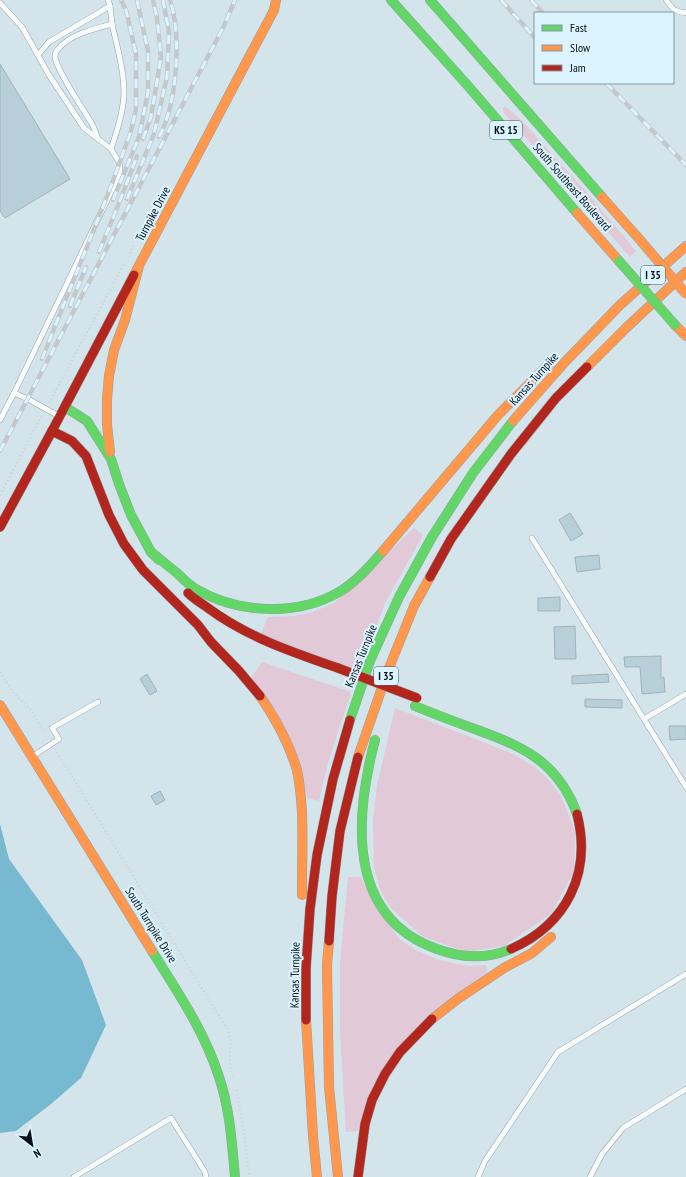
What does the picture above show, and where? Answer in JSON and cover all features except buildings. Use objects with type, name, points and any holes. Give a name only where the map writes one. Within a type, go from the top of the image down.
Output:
[{"type":"main road","name":"Turnpike Drive","points":[[52,431],[274,10],[276,0]]},
{"type":"main road","name":"Turnpike Drive","points":[[274,10],[285,0]]},
{"type":"main road","name":"South Southeast Boulevard","points":[[391,0],[469,87],[686,336]]},
{"type":"main road","name":"South Southeast Boulevard","points":[[430,0],[686,294]]},
{"type":"main road","name":"Kansas Turnpike","points":[[317,1177],[306,1033],[306,968],[310,909],[317,855],[335,772],[347,728],[370,661],[399,597],[432,537],[472,473],[515,418],[620,305],[686,246]]},
{"type":"main road","points":[[139,266],[125,320],[114,350],[109,376],[107,425],[111,459],[119,484],[131,516],[151,552],[190,595],[214,614],[243,632],[276,647],[338,668],[504,741],[527,752],[544,763],[558,778],[571,797],[579,819],[583,839],[582,861],[576,882],[567,903],[553,920],[535,936],[516,947],[493,955],[472,957],[453,954],[435,950],[414,939],[397,926],[382,907],[368,883],[362,858],[362,830],[365,791],[377,734]]},
{"type":"main road","name":"I 35","points":[[338,1177],[329,1087],[327,965],[332,896],[340,831],[359,753],[387,673],[414,606],[451,539],[511,454],[556,398],[626,328],[686,272]]},
{"type":"main road","points":[[568,347],[578,337],[620,305]]},
{"type":"main road","points":[[151,552],[195,589],[220,600],[245,608],[270,609],[294,607],[314,603],[337,593],[359,577],[378,557],[498,415],[557,356]]},
{"type":"main road","points":[[65,406],[86,421],[111,459]]},
{"type":"main road","points":[[0,527],[52,431],[72,441],[86,456],[109,515],[124,544],[143,570],[198,626],[239,671],[259,695],[274,717],[296,766],[301,793],[303,832],[300,987],[306,1033]]},
{"type":"main road","points":[[467,532],[487,499],[511,454]]},
{"type":"main road","points":[[198,626],[212,630]]},
{"type":"main road","points":[[389,698],[396,676]]},
{"type":"main road","points":[[350,683],[416,702],[432,703]]},
{"type":"main road","name":"South Turnpike Drive","points":[[0,704],[185,1004],[206,1043],[218,1072],[222,1088],[230,1129],[235,1177]]},
{"type":"main road","points":[[358,1177],[365,1124],[372,1100],[385,1074],[400,1052],[436,1015],[504,968],[532,953],[556,932]]},
{"type":"lane","points":[[108,0],[121,62],[124,94],[119,128],[111,149]]},
{"type":"lane","points":[[666,0],[674,10],[684,13],[686,12]]},
{"type":"lane","points":[[0,3],[22,27],[49,75],[84,128],[111,149],[119,162],[120,169],[119,174],[0,420]]},
{"type":"lane","points":[[38,55],[49,42],[110,6]]},
{"type":"lane","points":[[98,139],[93,126],[65,78],[55,57],[57,49],[64,43],[78,35],[112,24]]},
{"type":"lane","points":[[14,393],[28,398],[60,416]]},
{"type":"lane","points":[[532,538],[686,787]]},
{"type":"lane","points":[[644,719],[686,694]]},
{"type":"lane","points":[[32,756],[59,740],[52,728],[98,702]]},
{"type":"lane","points":[[478,1177],[485,1161],[558,1052],[686,974]]},
{"type":"lane","points":[[590,1177],[602,1154],[623,1128],[686,1089]]},
{"type":"lane","points":[[74,1177],[171,1118],[206,1172],[206,1177]]},
{"type":"path","points":[[0,495],[37,424]]},
{"type":"path","points":[[0,672],[12,691],[30,709],[52,743],[228,1029],[232,1039],[230,1063],[234,1082]]},
{"type":"path","points":[[236,1089],[245,1140],[249,1177]]},
{"type":"shaded area","points":[[505,106],[520,119],[589,195],[636,251],[630,257],[504,113],[503,108]]},
{"type":"shaded area","points":[[414,528],[423,535],[386,601],[358,673],[261,634],[268,617],[294,616],[313,612],[334,603]]},
{"type":"shaded area","points":[[262,662],[351,692],[328,763],[319,801],[308,798],[251,678]]},
{"type":"shaded area","points":[[395,708],[511,753],[535,767],[548,779],[561,796],[575,831],[574,871],[551,914],[504,946],[466,952],[422,936],[392,909],[381,892],[374,868],[373,820],[377,786]]},
{"type":"shaded area","points":[[348,877],[360,877],[399,939],[419,952],[439,960],[468,966],[486,965],[487,972],[427,1016],[357,1131],[346,1132],[340,1033],[340,962]]},
{"type":"water","points":[[0,824],[9,859],[82,960],[106,1025],[81,1078],[16,1131],[0,1133]]},
{"type":"railway","points":[[42,359],[110,189],[131,131],[136,109],[136,54],[126,10],[121,0]]},
{"type":"railway","points":[[113,200],[139,137],[148,92],[148,51],[137,0]]},
{"type":"railway","points":[[143,139],[151,117],[161,57],[157,18],[153,0]]},
{"type":"railway","points":[[127,199],[154,134],[167,77],[169,32],[163,0]]},
{"type":"railway","points":[[159,137],[170,107],[176,70],[176,32],[170,0]]},
{"type":"railway","points":[[0,451],[224,26],[235,0]]},
{"type":"railway","points":[[501,0],[534,37]]},
{"type":"railway","points":[[531,0],[542,12]]},
{"type":"railway","points":[[607,84],[686,165]]},
{"type":"railway","points":[[99,252],[137,156]]},
{"type":"railway","points":[[70,306],[86,267]]},
{"type":"traffic: fast","points":[[391,0],[469,87],[577,213]]},
{"type":"traffic: fast","points":[[430,0],[602,197]]},
{"type":"traffic: fast","points":[[619,261],[675,325]]},
{"type":"traffic: fast","points":[[65,407],[87,421],[111,459],[131,515],[151,552],[159,560]]},
{"type":"traffic: fast","points":[[350,720],[370,661],[399,597],[432,537],[473,473],[513,421]]},
{"type":"traffic: fast","points":[[151,552],[191,586],[212,597],[248,607],[267,609],[304,605],[322,600],[339,592],[357,579],[383,551]]},
{"type":"traffic: fast","points":[[415,706],[507,742],[536,758],[549,768],[560,781],[577,814]]},
{"type":"traffic: fast","points":[[375,740],[363,800],[362,831],[364,861],[372,889],[386,914],[407,934],[446,952],[465,956],[483,956],[511,949]]},
{"type":"traffic: fast","points":[[152,951],[190,1012],[213,1060],[226,1101],[232,1139],[235,1177]]},
{"type":"traffic: slow","points":[[134,275],[274,10],[276,0]]},
{"type":"traffic: slow","points":[[602,197],[641,241]]},
{"type":"traffic: slow","points":[[577,213],[619,261]]},
{"type":"traffic: slow","points":[[641,241],[686,294]]},
{"type":"traffic: slow","points":[[513,421],[564,363],[620,305],[686,246]]},
{"type":"traffic: slow","points":[[110,452],[107,425],[109,376],[114,350],[125,320],[139,266]]},
{"type":"traffic: slow","points":[[587,367],[686,272]]},
{"type":"traffic: slow","points":[[675,325],[686,336]]},
{"type":"traffic: slow","points":[[383,551],[498,415],[550,363]]},
{"type":"traffic: slow","points":[[358,757],[387,673],[414,606],[430,577]]},
{"type":"traffic: slow","points":[[260,696],[276,721],[285,739],[293,757],[297,772],[302,812],[302,895]]},
{"type":"traffic: slow","points":[[0,705],[152,951]]},
{"type":"traffic: slow","points":[[432,1019],[459,998],[504,968],[532,953],[551,937]]},
{"type":"traffic: slow","points":[[329,941],[327,965],[329,1087],[338,1177]]},
{"type":"traffic: slow","points":[[306,1020],[317,1177]]},
{"type":"traffic: jam","points":[[52,431],[134,275]]},
{"type":"traffic: jam","points":[[430,577],[451,539],[511,454],[556,398],[587,367]]},
{"type":"traffic: jam","points":[[0,527],[52,431]]},
{"type":"traffic: jam","points":[[52,431],[72,441],[86,456],[109,515],[124,544],[143,570],[198,625],[211,642],[239,671],[260,696]]},
{"type":"traffic: jam","points":[[188,593],[223,618],[254,636],[287,650],[338,668]]},
{"type":"traffic: jam","points":[[338,668],[417,698]]},
{"type":"traffic: jam","points":[[306,1020],[306,968],[310,909],[317,855],[333,779],[350,720]]},
{"type":"traffic: jam","points":[[329,941],[332,896],[340,831],[358,757]]},
{"type":"traffic: jam","points":[[511,949],[531,938],[547,926],[560,911],[571,894],[577,876],[581,856],[581,836],[577,814]]},
{"type":"traffic: jam","points":[[358,1177],[365,1124],[372,1100],[385,1074],[400,1052],[432,1019]]}]
